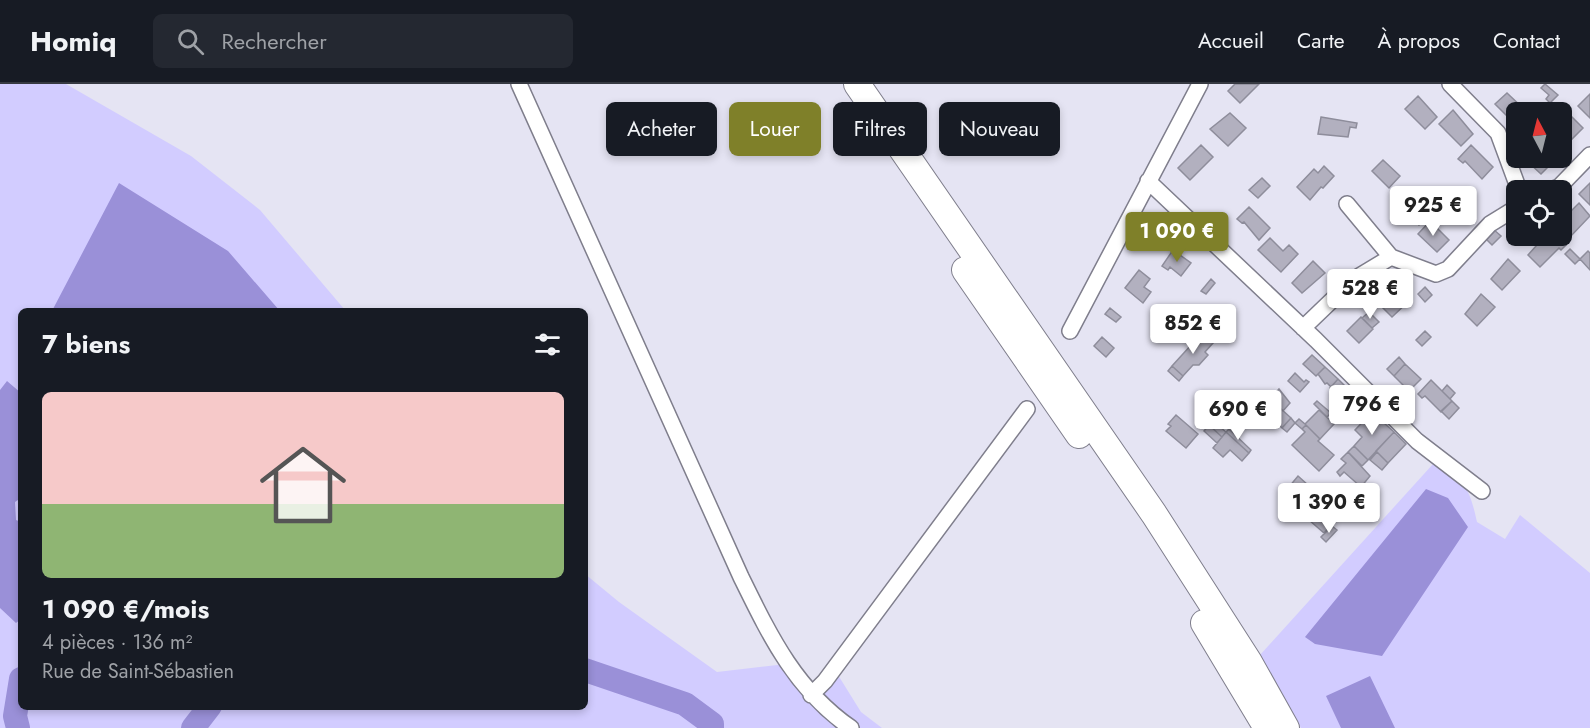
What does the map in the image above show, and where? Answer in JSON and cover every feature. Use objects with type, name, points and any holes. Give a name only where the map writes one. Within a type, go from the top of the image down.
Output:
[{"type":"highway","points":[[838,84],[1145,531],[1267,728]]},
{"type":"highway","points":[[857,84],[1154,514],[1249,662],[1286,728]]},
{"type":"street","points":[[519,84],[741,577],[769,632],[795,675],[811,694],[851,728]]},
{"type":"street","points":[[1070,331],[1200,84]]},
{"type":"street","points":[[1450,84],[1498,133],[1514,180]]},
{"type":"street","points":[[1565,180],[1590,155]]},
{"type":"street","points":[[1148,181],[1418,441],[1482,491]]},
{"type":"street","points":[[1347,204],[1391,257],[1436,274],[1448,269],[1490,224],[1506,214]]},
{"type":"street","points":[[1303,328],[1353,280],[1391,257]]},
{"type":"street","points":[[811,694],[825,681],[1027,409]]},
{"type":"shaded area","points":[[0,84],[66,84],[191,156],[260,210],[343,308],[18,308],[18,710],[588,710],[588,576],[619,602],[717,672],[795,663],[820,692],[838,675],[861,712],[882,728],[0,728]]},
{"type":"shaded area","points":[[119,183],[228,251],[277,308],[54,308]]},
{"type":"shaded area","points":[[7,381],[18,390],[18,500],[15,502],[16,520],[18,521],[18,621],[16,623],[0,608],[0,390]]},
{"type":"shaded area","points":[[1433,464],[1464,486],[1471,500],[1477,522],[1505,539],[1520,515],[1590,573],[1590,728],[1301,728],[1260,655]]},
{"type":"shaded area","points":[[1426,489],[1448,498],[1468,527],[1382,656],[1315,644],[1305,637]]},
{"type":"shaded area","points":[[1370,676],[1395,728],[1341,728],[1326,696]]},
{"type":"building","points":[[1235,84],[1259,84],[1240,103],[1228,91]]},
{"type":"building","points":[[1545,84],[1558,95],[1549,102],[1546,99],[1549,95],[1541,88]]},
{"type":"building","points":[[1507,93],[1516,102],[1506,102],[1506,115],[1495,104]]},
{"type":"building","points":[[1590,94],[1590,118],[1578,106]]},
{"type":"building","points":[[1418,96],[1437,117],[1425,129],[1405,109]]},
{"type":"building","points":[[1453,110],[1473,134],[1461,146],[1439,124]]},
{"type":"building","points":[[1230,113],[1246,128],[1228,146],[1210,129]]},
{"type":"building","points":[[1321,117],[1357,123],[1356,128],[1350,127],[1348,137],[1318,134]]},
{"type":"building","points":[[1572,117],[1583,128],[1572,139]]},
{"type":"building","points":[[1201,145],[1213,157],[1190,180],[1178,168]]},
{"type":"building","points":[[1471,145],[1493,167],[1482,179],[1465,161],[1463,163],[1458,159]]},
{"type":"building","points":[[1383,160],[1400,176],[1389,188],[1372,171]]},
{"type":"building","points":[[1324,166],[1334,176],[1310,200],[1297,187],[1314,169],[1318,173]]},
{"type":"building","points":[[1534,168],[1547,168],[1541,174]]},
{"type":"building","points":[[1262,178],[1270,186],[1258,198],[1249,190]]},
{"type":"building","points":[[1590,183],[1590,205],[1579,194]]},
{"type":"building","points":[[1411,190],[1426,205],[1431,199],[1439,204],[1419,225],[1414,220],[1416,218],[1400,202]]},
{"type":"building","points":[[1579,203],[1590,216],[1572,235],[1572,210]]},
{"type":"building","points":[[1249,207],[1270,228],[1259,240],[1244,222],[1237,219]]},
{"type":"building","points":[[1430,221],[1449,240],[1437,252],[1418,234]]},
{"type":"building","points":[[1493,229],[1501,236],[1492,245],[1485,238]]},
{"type":"building","points":[[1270,238],[1283,251],[1289,245],[1298,254],[1281,272],[1258,250]]},
{"type":"building","points":[[1536,246],[1565,246],[1561,250],[1559,248],[1540,267],[1528,255]]},
{"type":"building","points":[[1570,249],[1580,259],[1575,264],[1565,254]]},
{"type":"building","points":[[1173,250],[1191,263],[1181,276],[1170,267],[1168,270],[1162,266]]},
{"type":"building","points":[[1588,251],[1590,253],[1590,270],[1580,259]]},
{"type":"building","points":[[1508,259],[1520,271],[1502,290],[1491,279]]},
{"type":"building","points":[[1313,261],[1325,273],[1302,293],[1292,283]]},
{"type":"building","points":[[1139,270],[1150,279],[1144,287],[1151,292],[1143,303],[1125,288]]},
{"type":"building","points":[[1211,279],[1215,283],[1206,294],[1201,291]]},
{"type":"building","points":[[1425,287],[1432,295],[1425,302],[1418,294]]},
{"type":"building","points":[[1398,288],[1410,300],[1392,317],[1380,305]]},
{"type":"building","points":[[1481,294],[1495,307],[1477,326],[1465,314]]},
{"type":"building","points":[[1110,308],[1121,317],[1116,322],[1105,314]]},
{"type":"building","points":[[1369,312],[1379,322],[1372,328],[1362,318]]},
{"type":"building","points":[[1361,317],[1373,329],[1359,343],[1347,331]]},
{"type":"building","points":[[1425,331],[1431,337],[1422,346],[1416,340]]},
{"type":"building","points":[[1202,333],[1213,343],[1205,352],[1208,355],[1199,365],[1193,365],[1183,376],[1172,366]]},
{"type":"building","points":[[1102,337],[1114,348],[1106,357],[1094,346]]},
{"type":"building","points":[[1312,355],[1325,367],[1316,376],[1303,364]]},
{"type":"building","points":[[1399,357],[1405,364],[1394,376],[1387,369]]},
{"type":"building","points":[[1405,364],[1421,379],[1409,391],[1394,376]]},
{"type":"building","points":[[1172,366],[1183,376],[1179,381],[1168,371]]},
{"type":"building","points":[[1325,367],[1338,379],[1331,387],[1325,384],[1318,374]]},
{"type":"building","points":[[1295,373],[1304,382],[1306,380],[1309,382],[1300,392],[1288,381]]},
{"type":"building","points":[[1338,379],[1351,392],[1338,406],[1331,399],[1335,394],[1330,388]]},
{"type":"building","points":[[1431,380],[1452,401],[1441,412],[1425,396],[1422,398],[1418,394]]},
{"type":"building","points":[[1447,385],[1455,393],[1450,399],[1442,391]]},
{"type":"building","points":[[1279,389],[1290,403],[1283,411],[1270,399]]},
{"type":"building","points":[[1351,392],[1360,401],[1344,417],[1341,415],[1344,411],[1341,408],[1337,412],[1335,409]]},
{"type":"building","points":[[1270,399],[1280,408],[1272,416],[1263,407]]},
{"type":"building","points":[[1317,401],[1331,413],[1327,417],[1314,404]]},
{"type":"building","points":[[1452,401],[1459,408],[1449,419],[1441,411]]},
{"type":"building","points":[[1280,408],[1291,418],[1282,428],[1271,417]]},
{"type":"building","points":[[1319,410],[1334,424],[1320,439],[1306,425],[1302,429],[1295,423],[1299,419],[1305,424]]},
{"type":"building","points":[[1372,412],[1394,432],[1368,460],[1354,446],[1362,437],[1355,430]]},
{"type":"building","points":[[1176,415],[1198,434],[1186,448],[1166,431],[1171,426],[1168,424]]},
{"type":"building","points":[[1291,418],[1295,423],[1287,432],[1282,428]]},
{"type":"building","points":[[1213,421],[1226,432],[1222,437],[1209,425]]},
{"type":"building","points":[[1209,425],[1222,437],[1217,443],[1204,431]]},
{"type":"building","points":[[1306,425],[1320,439],[1318,441],[1334,455],[1319,471],[1292,445],[1305,432],[1302,429]]},
{"type":"building","points":[[1229,429],[1251,450],[1249,453],[1226,432]]},
{"type":"building","points":[[1226,432],[1249,453],[1242,461],[1230,450],[1223,457],[1213,448]]},
{"type":"building","points":[[1394,432],[1406,444],[1388,463],[1376,451]]},
{"type":"building","points":[[1354,446],[1368,460],[1362,466],[1348,452]]},
{"type":"building","points":[[1348,452],[1370,476],[1361,487],[1344,472],[1340,476],[1337,472],[1346,463],[1341,459]]},
{"type":"building","points":[[1377,452],[1388,463],[1382,470],[1370,460]]},
{"type":"building","points":[[1298,476],[1308,485],[1298,496],[1289,487]]},
{"type":"building","points":[[1307,485],[1314,491],[1304,501],[1298,496]]},
{"type":"building","points":[[1290,489],[1309,506],[1304,512],[1285,495]]},
{"type":"building","points":[[1314,491],[1340,514],[1330,524],[1304,501]]},
{"type":"building","points":[[1367,493],[1374,500],[1363,512],[1355,504]]},
{"type":"building","points":[[1355,504],[1363,512],[1357,519],[1348,510]]},
{"type":"building","points":[[1309,506],[1331,525],[1324,533],[1302,514]]},
{"type":"building","points":[[1332,526],[1337,530],[1326,542],[1321,537]]},
{"type":"waterway","points":[[588,671],[685,704],[712,724],[712,728]]},
{"type":"waterway","points":[[18,698],[15,716],[18,728]]},
{"type":"waterway","points":[[193,728],[207,710]]}]
